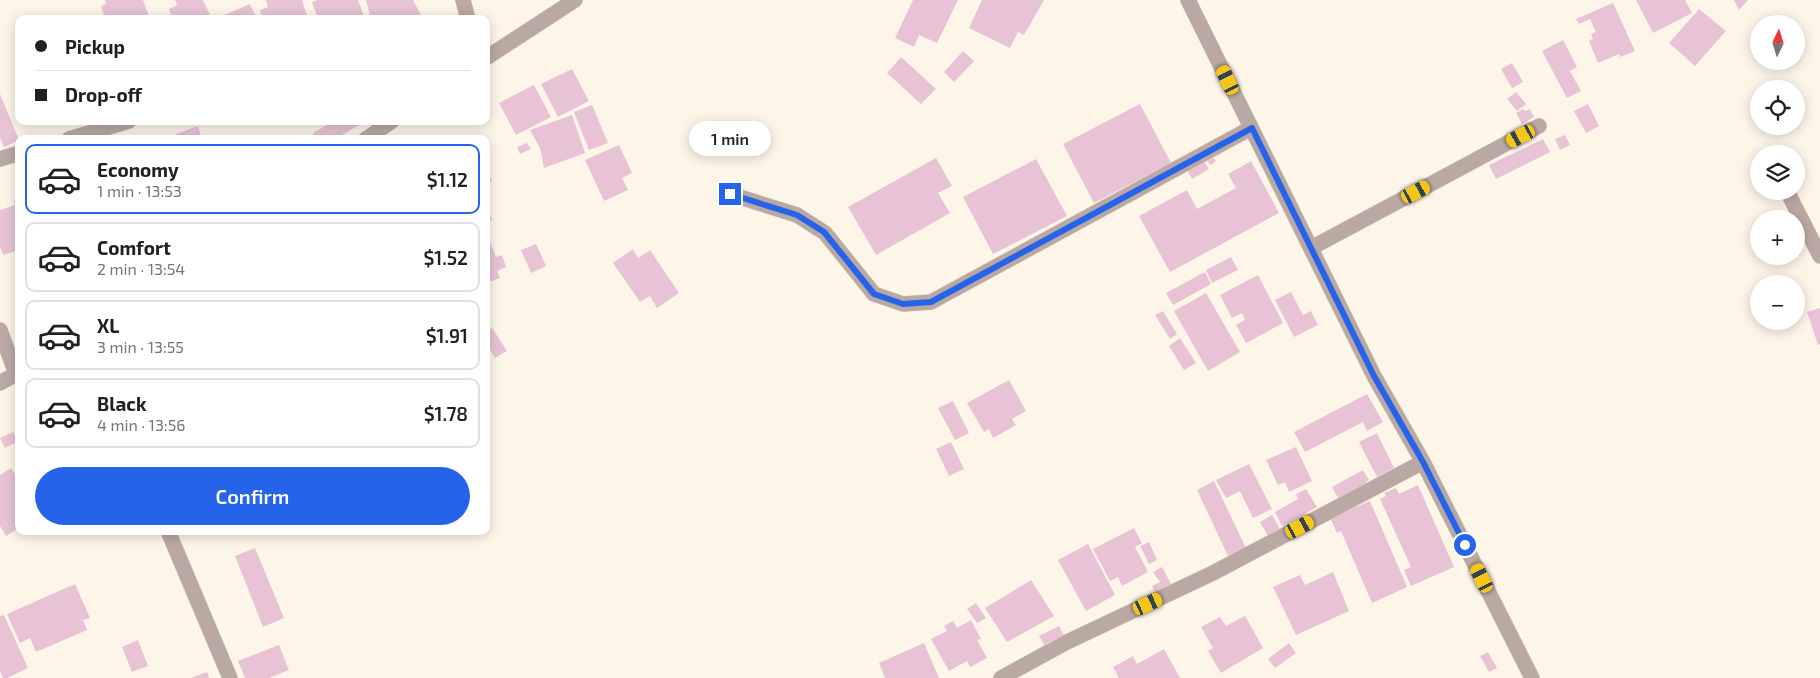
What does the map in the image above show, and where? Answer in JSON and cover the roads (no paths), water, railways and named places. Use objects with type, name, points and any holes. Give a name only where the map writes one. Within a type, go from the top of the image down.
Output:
[{"type":"street","points":[[463,0],[467,15]]},
{"type":"street","points":[[490,55],[575,0]]},
{"type":"street","points":[[1188,0],[1374,376],[1423,462],[1532,678]]},
{"type":"street","points":[[82,135],[116,125]]},
{"type":"street","points":[[372,135],[386,125]]},
{"type":"street","points":[[1310,248],[1539,126]]},
{"type":"street","points":[[730,194],[797,215],[824,232],[874,294],[903,304],[931,302],[1252,128]]},
{"type":"street","points":[[0,159],[15,154]]},
{"type":"street","points":[[1792,200],[1820,256]]},
{"type":"street","points":[[0,330],[15,368]]},
{"type":"street","points":[[0,383],[15,374]]},
{"type":"street","points":[[1001,678],[1067,642],[1213,573],[1423,462]]},
{"type":"street","points":[[170,535],[230,678]]}]
